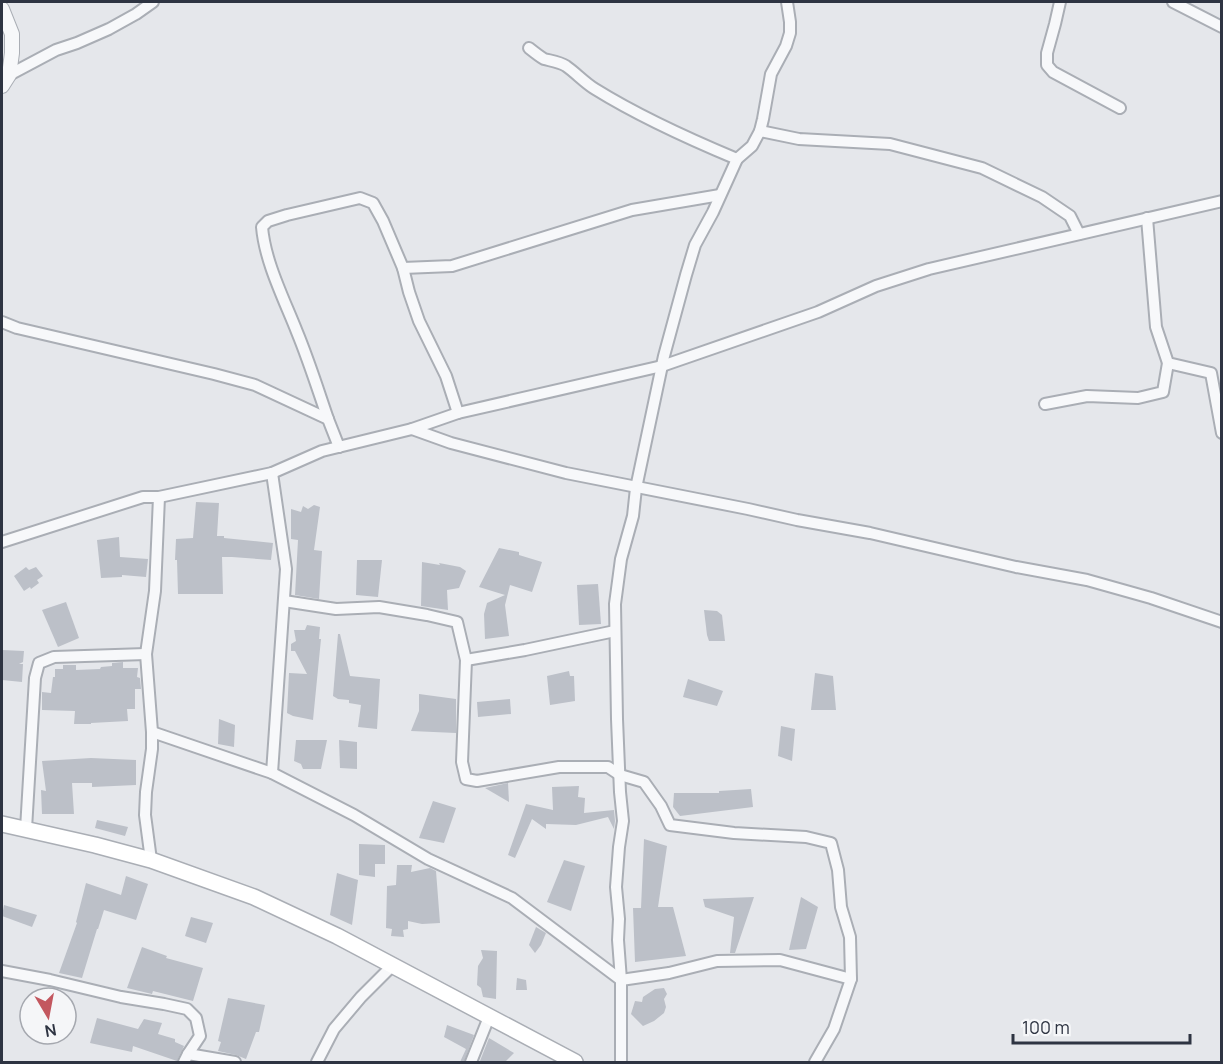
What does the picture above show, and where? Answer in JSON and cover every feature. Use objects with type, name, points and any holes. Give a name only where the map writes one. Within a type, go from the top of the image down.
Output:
[{"type":"main road","points":[[2,824],[151,860],[254,897],[337,936],[575,1062]]},
{"type":"street","points":[[5,81],[48,54],[109,29],[153,2]]},
{"type":"street","points":[[621,1062],[621,980],[616,887],[623,821],[620,792],[615,604],[621,559],[633,516],[636,488],[674,314],[695,245],[737,159],[752,146],[760,131],[771,74],[786,46],[790,33],[787,2]]},
{"type":"street","points":[[1060,2],[1047,53],[1047,65],[1053,72],[1120,108]]},
{"type":"street","points":[[1173,2],[1221,27]]},
{"type":"street","points":[[2,9],[12,34],[5,81]]},
{"type":"street","points":[[530,48],[542,58],[567,67],[596,89],[630,109],[685,137],[737,159]]},
{"type":"street","points":[[760,131],[799,139],[890,144],[982,168],[1052,203],[1070,216],[1078,234]]},
{"type":"street","points":[[403,268],[452,266],[632,210],[720,195]]},
{"type":"street","points":[[339,447],[263,240],[262,227],[267,221],[286,215],[360,198],[373,203],[403,268],[419,321],[446,376],[458,413]]},
{"type":"street","points":[[2,542],[143,497],[159,497],[272,472],[322,451],[412,429],[458,413],[662,366],[818,312],[876,286],[929,269],[1221,201]]},
{"type":"street","points":[[1045,404],[1087,396],[1138,398],[1163,392],[1168,363],[1156,327],[1147,218]]},
{"type":"street","points":[[2,322],[17,328],[255,385],[328,419]]},
{"type":"street","points":[[1168,363],[1211,373],[1221,433]]},
{"type":"street","points":[[412,429],[451,443],[566,473],[870,533],[1016,567],[1087,580],[1151,598],[1221,622]]},
{"type":"street","points":[[272,472],[286,569],[272,773]]},
{"type":"street","points":[[151,860],[145,815],[152,749],[146,654],[155,591],[159,497]]},
{"type":"street","points":[[284,601],[336,609],[379,607],[457,622],[466,660],[462,762],[466,779],[477,781],[559,767],[608,767],[620,775],[644,782],[661,806],[670,825],[806,837],[831,843],[838,870],[841,907],[850,937],[851,979],[834,1029],[815,1062]]},
{"type":"street","points":[[466,660],[615,631]]},
{"type":"street","points":[[26,829],[35,678],[39,663],[54,657],[146,654]]},
{"type":"street","points":[[152,732],[272,773],[354,815],[428,859],[512,898],[621,980],[669,974],[717,961],[780,960],[851,979]]},
{"type":"street","points":[[317,1062],[334,1029],[361,997],[392,966]]},
{"type":"street","points":[[2,971],[187,1010],[196,1018],[200,1036],[186,1058],[235,1062]]},
{"type":"street","points":[[471,1062],[489,1017]]},
{"type":"building","points":[[196,502],[219,503],[217,536],[273,543],[271,560],[222,557],[223,594],[178,594],[176,539],[193,538]]},
{"type":"building","points":[[314,505],[320,507],[314,550],[322,551],[319,599],[295,595],[298,540],[291,539],[291,509],[301,512],[303,506],[308,509]]},
{"type":"building","points":[[119,537],[120,557],[148,559],[146,577],[122,575],[122,577],[101,578],[97,540]]},
{"type":"building","points":[[499,548],[519,552],[519,555],[542,562],[532,592],[510,585],[505,605],[509,636],[485,639],[484,614],[487,603],[505,595],[479,587]]},
{"type":"building","points":[[357,560],[382,560],[378,597],[356,595]]},
{"type":"building","points":[[422,562],[460,567],[466,571],[459,588],[447,590],[448,610],[421,606]]},
{"type":"building","points":[[26,567],[29,570],[36,567],[43,576],[37,580],[39,583],[24,591],[14,576]]},
{"type":"building","points":[[598,584],[601,624],[579,625],[577,585]]},
{"type":"building","points":[[66,602],[79,638],[58,647],[42,610]]},
{"type":"building","points":[[704,610],[717,611],[722,615],[725,641],[709,641]]},
{"type":"building","points":[[307,625],[320,627],[319,639],[321,639],[313,720],[287,713],[289,673],[307,674],[295,651],[291,651],[291,644],[296,641],[294,630],[305,630]]},
{"type":"building","points":[[338,634],[340,634],[350,676],[380,679],[377,729],[358,727],[361,705],[333,696]]},
{"type":"building","points":[[2,650],[24,651],[23,662],[19,664],[23,664],[22,682],[2,680]]},
{"type":"building","points":[[123,662],[123,668],[138,668],[137,677],[140,678],[141,689],[135,689],[135,709],[127,709],[128,721],[74,724],[75,711],[42,710],[42,692],[51,693],[55,669],[63,669],[63,665],[76,665],[76,670],[100,669],[112,666],[112,663]]},
{"type":"building","points":[[569,671],[570,676],[574,676],[575,701],[550,705],[547,676]]},
{"type":"building","points":[[815,673],[833,676],[836,710],[811,710]]},
{"type":"building","points":[[688,679],[723,691],[717,706],[683,697]]},
{"type":"building","points":[[419,694],[456,699],[456,733],[411,731],[419,711]]},
{"type":"building","points":[[510,699],[511,714],[478,717],[477,702]]},
{"type":"building","points":[[219,719],[235,725],[234,747],[218,744]]},
{"type":"building","points":[[781,726],[795,729],[792,761],[778,756]]},
{"type":"building","points":[[296,740],[327,740],[321,769],[303,769],[301,764],[294,761]]},
{"type":"building","points":[[339,740],[357,742],[357,769],[340,768]]},
{"type":"building","points":[[91,758],[136,760],[136,785],[92,787],[92,783],[72,783],[74,814],[42,814],[41,790],[46,791],[42,761]]},
{"type":"building","points":[[508,783],[509,802],[485,788]]},
{"type":"building","points":[[579,786],[578,797],[585,798],[584,813],[614,810],[614,829],[608,817],[576,825],[546,824],[546,829],[532,819],[515,858],[508,855],[526,804],[553,810],[552,787]]},
{"type":"building","points":[[751,789],[753,807],[680,816],[673,807],[674,793],[719,793],[719,791]]},
{"type":"building","points":[[433,801],[456,808],[444,843],[419,838]]},
{"type":"building","points":[[97,820],[128,827],[125,836],[95,828]]},
{"type":"building","points":[[644,839],[667,846],[658,907],[673,907],[686,956],[635,962],[633,908],[641,908]]},
{"type":"building","points":[[359,844],[385,845],[385,864],[375,864],[375,877],[359,875]]},
{"type":"building","points":[[564,860],[585,866],[571,911],[547,902]]},
{"type":"building","points":[[397,865],[412,865],[411,872],[430,868],[436,871],[440,923],[422,924],[408,921],[408,929],[403,930],[404,937],[391,936],[392,929],[386,928],[387,886],[396,885]]},
{"type":"building","points":[[337,873],[358,880],[352,925],[330,915]]},
{"type":"building","points":[[126,876],[148,884],[136,920],[104,910],[82,978],[59,973],[77,923],[86,883],[121,895]]},
{"type":"building","points":[[754,897],[735,953],[730,953],[734,917],[705,907],[703,899]]},
{"type":"building","points":[[801,897],[818,907],[806,949],[789,950]]},
{"type":"building","points":[[4,905],[37,915],[32,927],[2,916]]},
{"type":"building","points":[[191,917],[213,923],[206,943],[185,936]]},
{"type":"building","points":[[536,927],[546,933],[535,953],[529,945]]},
{"type":"building","points":[[142,947],[167,956],[166,958],[203,968],[193,1001],[153,991],[152,994],[127,988]]},
{"type":"building","points":[[481,950],[497,951],[496,999],[483,997],[481,988],[477,985],[478,966],[483,958]]},
{"type":"building","points":[[517,978],[526,980],[527,990],[516,990]]},
{"type":"building","points":[[664,988],[667,994],[664,999],[666,1007],[664,1013],[643,1026],[631,1014],[635,1001],[642,1002],[643,997],[655,989]]},
{"type":"building","points":[[228,998],[265,1005],[259,1032],[256,1032],[246,1059],[218,1051],[221,1042],[218,1041]]},
{"type":"building","points":[[97,1018],[138,1029],[144,1019],[162,1023],[158,1034],[175,1039],[175,1042],[184,1046],[177,1061],[133,1046],[132,1052],[90,1043]]},
{"type":"building","points":[[447,1025],[474,1035],[464,1062],[460,1062],[466,1049],[444,1037]]},
{"type":"building","points":[[489,1038],[514,1053],[505,1062],[480,1061]]}]
